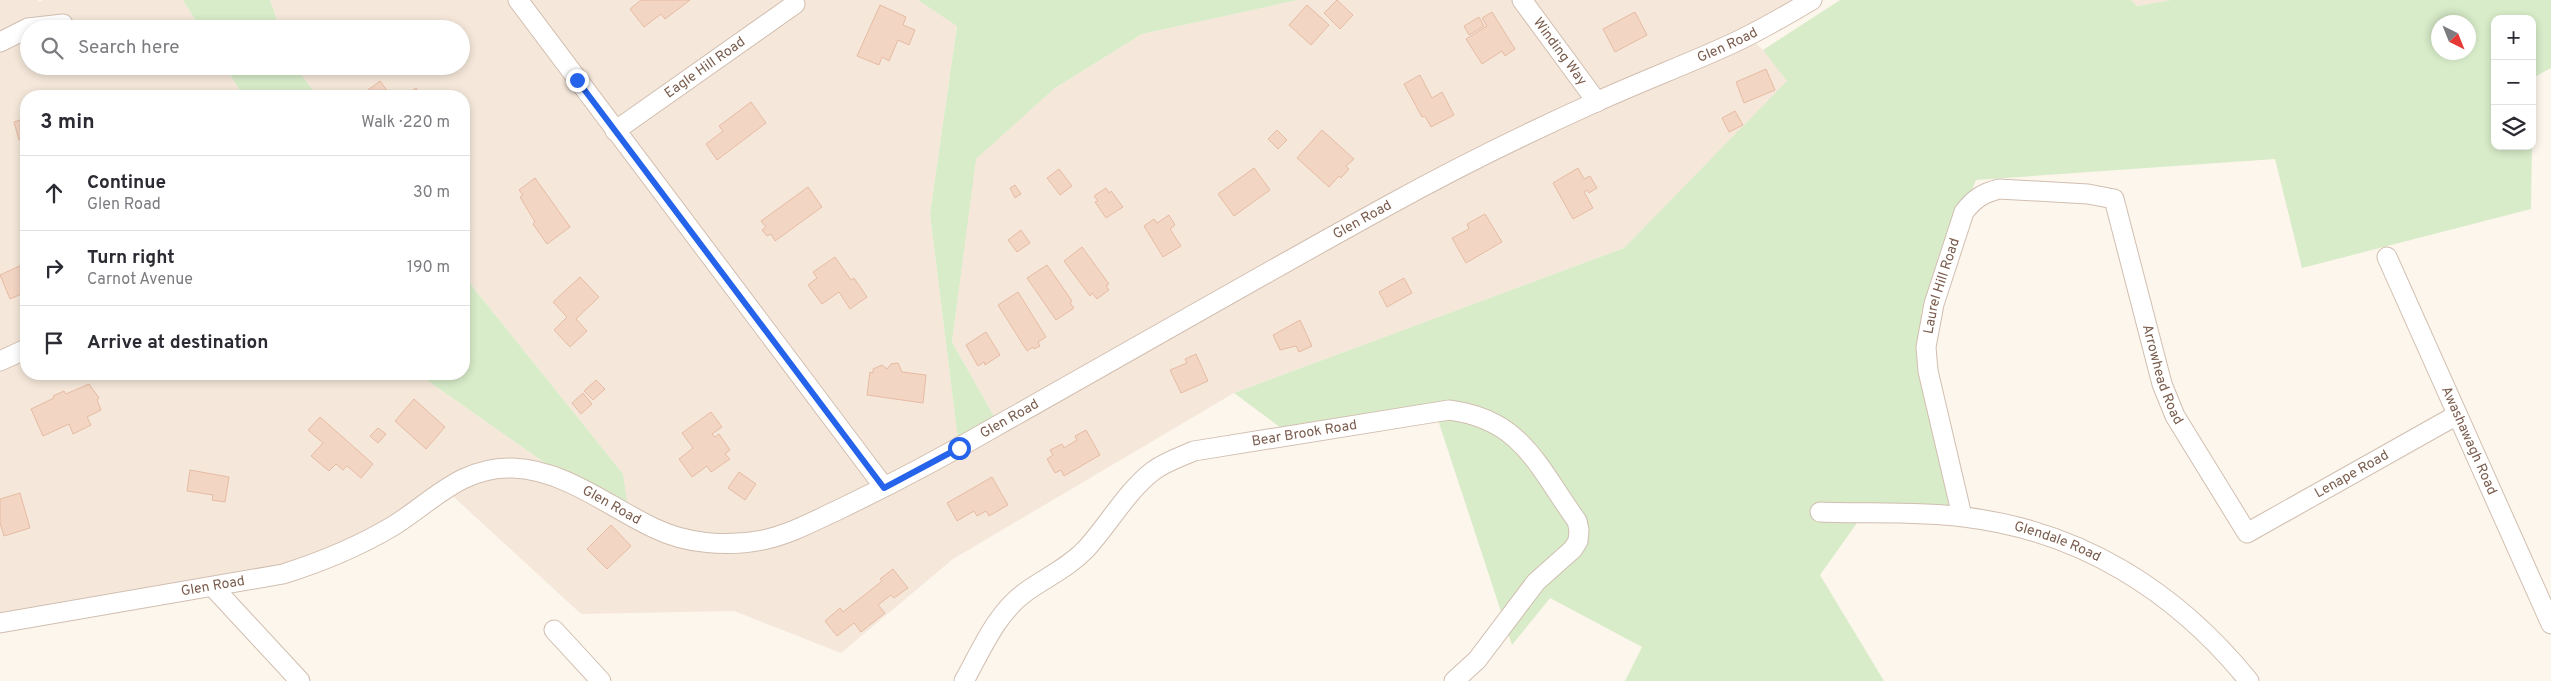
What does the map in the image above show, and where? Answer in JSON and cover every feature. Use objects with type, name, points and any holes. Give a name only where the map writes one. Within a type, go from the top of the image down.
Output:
[{"type":"street","points":[[518,0],[884,488]]},
{"type":"street","name":"Winding Way","points":[[1522,0],[1597,102]]},
{"type":"street","name":"Glen Road","points":[[0,623],[283,574],[317,563],[360,544],[393,526],[444,488],[464,477],[488,470],[511,468],[534,470],[555,477],[585,491],[656,530],[703,542],[734,544],[762,540],[790,532],[920,470],[1392,203],[1498,148],[1597,102],[1731,44],[1812,0]]},
{"type":"street","name":"Eagle Hill Road","points":[[615,131],[795,4]]},
{"type":"street","points":[[0,42],[20,32]]},
{"type":"street","name":"Laurel Hill Road","points":[[1962,516],[1928,371],[1926,347],[1934,304],[1964,212],[1973,200],[1986,192],[1999,189],[2088,194],[2114,199]]},
{"type":"street","name":"Arrowhead Road","points":[[2114,199],[2162,384],[2175,416],[2247,533]]},
{"type":"street","name":"Awashawagh Road","points":[[2387,257],[2551,624]]},
{"type":"street","points":[[0,361],[20,352]]},
{"type":"street","name":"Bear Brook Road","points":[[964,681],[996,624],[1009,606],[1026,591],[1063,568],[1086,549],[1138,485],[1154,471],[1172,460],[1194,451],[1440,410],[1471,413],[1491,420],[1509,431],[1524,445],[1577,521],[1579,530],[1578,541],[1573,549],[1536,582],[1477,660],[1454,681]]},
{"type":"street","name":"Lenape Road","points":[[2247,533],[2457,415]]},
{"type":"street","name":"Glendale Road","points":[[1820,512],[1962,516],[2036,532],[2077,547],[2117,566],[2152,587],[2195,622],[2226,653],[2249,681]]},
{"type":"street","points":[[213,587],[300,681]]},
{"type":"street","points":[[554,630],[601,681]]},
{"type":"shaded area","points":[[0,0],[38,0],[39,2],[43,0],[183,0],[195,20],[20,20],[20,75],[230,75],[239,90],[20,90],[20,380],[427,380],[585,491],[623,474],[470,283],[470,90],[313,90],[301,75],[470,75],[470,20],[277,20],[270,0],[918,0],[957,25],[930,214],[959,447],[999,425],[952,342],[975,159],[1055,88],[1142,34],[1298,0],[1812,0],[1748,36],[1763,50],[1788,81],[1624,248],[1234,393],[953,559],[841,653],[734,611],[581,614],[444,488],[317,563],[0,623]]},
{"type":"shaded area","points":[[2131,0],[2171,0],[2137,6]]},
{"type":"green space","points":[[183,0],[270,0],[277,20],[195,20]]},
{"type":"green space","points":[[918,0],[1298,0],[1142,34],[1055,88],[976,159],[952,342],[999,425],[959,448],[930,214],[957,26]]},
{"type":"green space","points":[[1840,0],[2131,0],[2137,6],[2171,0],[2551,0],[2551,68],[2536,76],[2536,15],[2491,15],[2491,150],[2532,150],[2531,209],[2302,268],[2275,159],[1976,180],[1921,313],[1965,504],[1857,523],[1820,575],[1884,681],[1625,681],[1642,647],[1550,598],[1512,645],[1438,420],[1297,440],[1234,393],[1624,248],[1787,81],[1763,50]]},
{"type":"green space","points":[[230,75],[301,75],[313,90],[239,90]]},
{"type":"green space","points":[[470,283],[623,474],[629,515],[585,491],[427,380],[470,380]]},
{"type":"building","points":[[641,0],[690,0],[665,19],[661,14],[644,27],[630,9]]},
{"type":"building","points":[[1337,0],[1353,15],[1340,29],[1324,13]]},
{"type":"building","points":[[880,5],[906,17],[903,25],[915,30],[909,45],[898,40],[889,61],[882,57],[879,65],[857,56]]},
{"type":"building","points":[[1307,5],[1329,25],[1311,45],[1289,25]]},
{"type":"building","points":[[1492,12],[1515,49],[1505,56],[1502,51],[1482,64],[1466,39],[1487,26],[1482,18]]},
{"type":"building","points":[[1635,12],[1647,35],[1615,52],[1603,29]]},
{"type":"building","points":[[1479,17],[1484,26],[1469,35],[1464,26]]},
{"type":"building","points":[[1766,69],[1775,90],[1744,103],[1736,82]]},
{"type":"building","points":[[1420,75],[1432,98],[1442,92],[1454,115],[1431,127],[1425,116],[1422,117],[1404,84]]},
{"type":"building","points":[[380,81],[387,90],[368,90]]},
{"type":"building","points":[[751,102],[766,123],[717,160],[706,144],[723,131],[719,126]]},
{"type":"building","points":[[1735,111],[1743,125],[1729,132],[1722,118]]},
{"type":"building","points":[[20,120],[20,140],[19,140],[14,122]]},
{"type":"building","points":[[1277,130],[1287,140],[1278,149],[1268,139]]},
{"type":"building","points":[[1322,130],[1354,159],[1346,166],[1349,169],[1341,178],[1339,176],[1329,187],[1297,158]]},
{"type":"building","points":[[1254,168],[1270,190],[1234,216],[1218,194]]},
{"type":"building","points":[[1578,168],[1584,179],[1590,176],[1597,188],[1589,193],[1587,190],[1584,192],[1593,208],[1573,219],[1553,183]]},
{"type":"building","points":[[1059,169],[1072,186],[1060,195],[1047,178]]},
{"type":"building","points":[[535,178],[570,227],[547,244],[533,224],[535,222],[520,197],[523,195],[519,190]]},
{"type":"building","points":[[1015,185],[1021,194],[1015,198],[1010,188]]},
{"type":"building","points":[[808,187],[822,207],[775,241],[771,234],[767,236],[762,230],[766,227],[761,221]]},
{"type":"building","points":[[1106,188],[1109,193],[1111,191],[1123,207],[1106,218],[1095,202],[1098,201],[1094,196]]},
{"type":"building","points":[[1485,214],[1502,242],[1466,263],[1452,238],[1469,229],[1467,224]]},
{"type":"building","points":[[1169,215],[1175,225],[1170,229],[1181,246],[1163,257],[1144,226],[1154,219],[1157,223]]},
{"type":"building","points":[[1021,230],[1030,243],[1017,252],[1008,240]]},
{"type":"building","points":[[1082,247],[1109,284],[1106,286],[1109,290],[1097,299],[1092,293],[1090,296],[1064,261]]},
{"type":"building","points":[[835,257],[851,280],[854,278],[867,297],[850,309],[839,292],[822,304],[808,285],[817,278],[813,272]]},
{"type":"building","points":[[1047,265],[1072,301],[1070,303],[1074,308],[1056,320],[1027,278]]},
{"type":"building","points":[[20,266],[20,295],[10,299],[0,275]]},
{"type":"building","points":[[580,277],[599,297],[576,319],[587,331],[570,347],[554,330],[567,317],[553,302]]},
{"type":"building","points":[[1404,278],[1412,293],[1387,307],[1379,292]]},
{"type":"building","points":[[1018,292],[1046,337],[1038,342],[1040,346],[1034,349],[1033,347],[1027,351],[998,305]]},
{"type":"building","points":[[1300,320],[1312,346],[1299,352],[1296,346],[1280,350],[1273,335]]},
{"type":"building","points":[[986,332],[1000,355],[985,365],[984,362],[978,366],[966,345]]},
{"type":"building","points":[[1196,354],[1208,381],[1181,393],[1170,370],[1187,363],[1185,359]]},
{"type":"building","points":[[898,363],[902,372],[926,375],[923,403],[867,395],[870,372],[873,373],[873,369],[882,365],[887,369],[891,364]]},
{"type":"building","points":[[596,380],[605,389],[593,400],[584,391]]},
{"type":"building","points":[[89,384],[99,398],[97,400],[101,410],[87,417],[91,425],[73,434],[69,424],[43,436],[31,409],[64,391],[66,394]]},
{"type":"building","points":[[583,393],[592,404],[581,414],[572,403]]},
{"type":"building","points":[[414,399],[445,427],[426,449],[395,421]]},
{"type":"building","points":[[711,412],[722,427],[712,434],[715,437],[719,434],[730,450],[725,454],[730,459],[711,472],[707,466],[692,477],[679,459],[693,448],[682,433]]},
{"type":"building","points":[[320,417],[373,464],[361,478],[347,466],[343,470],[336,464],[329,471],[311,456],[323,443],[308,430]]},
{"type":"building","points":[[378,428],[386,434],[378,443],[370,436]]},
{"type":"building","points":[[1086,430],[1100,455],[1064,476],[1061,470],[1055,473],[1047,459],[1053,455],[1050,450],[1062,444],[1064,448],[1077,440],[1075,436]]},
{"type":"building","points":[[190,470],[229,477],[225,502],[212,500],[213,495],[187,491]]},
{"type":"building","points":[[739,472],[756,484],[745,500],[728,488]]},
{"type":"building","points":[[992,477],[1008,505],[989,516],[986,511],[977,516],[974,511],[957,521],[947,503]]},
{"type":"building","points":[[20,493],[30,528],[4,536],[0,523],[0,499]]},
{"type":"building","points":[[611,525],[631,546],[607,569],[587,549]]},
{"type":"building","points":[[893,569],[908,588],[894,598],[891,595],[878,605],[885,613],[861,632],[854,623],[837,636],[825,621],[840,608],[843,612],[882,581],[880,579]]},
{"type":"route","points":[[577,80],[884,488],[959,448]]}]
